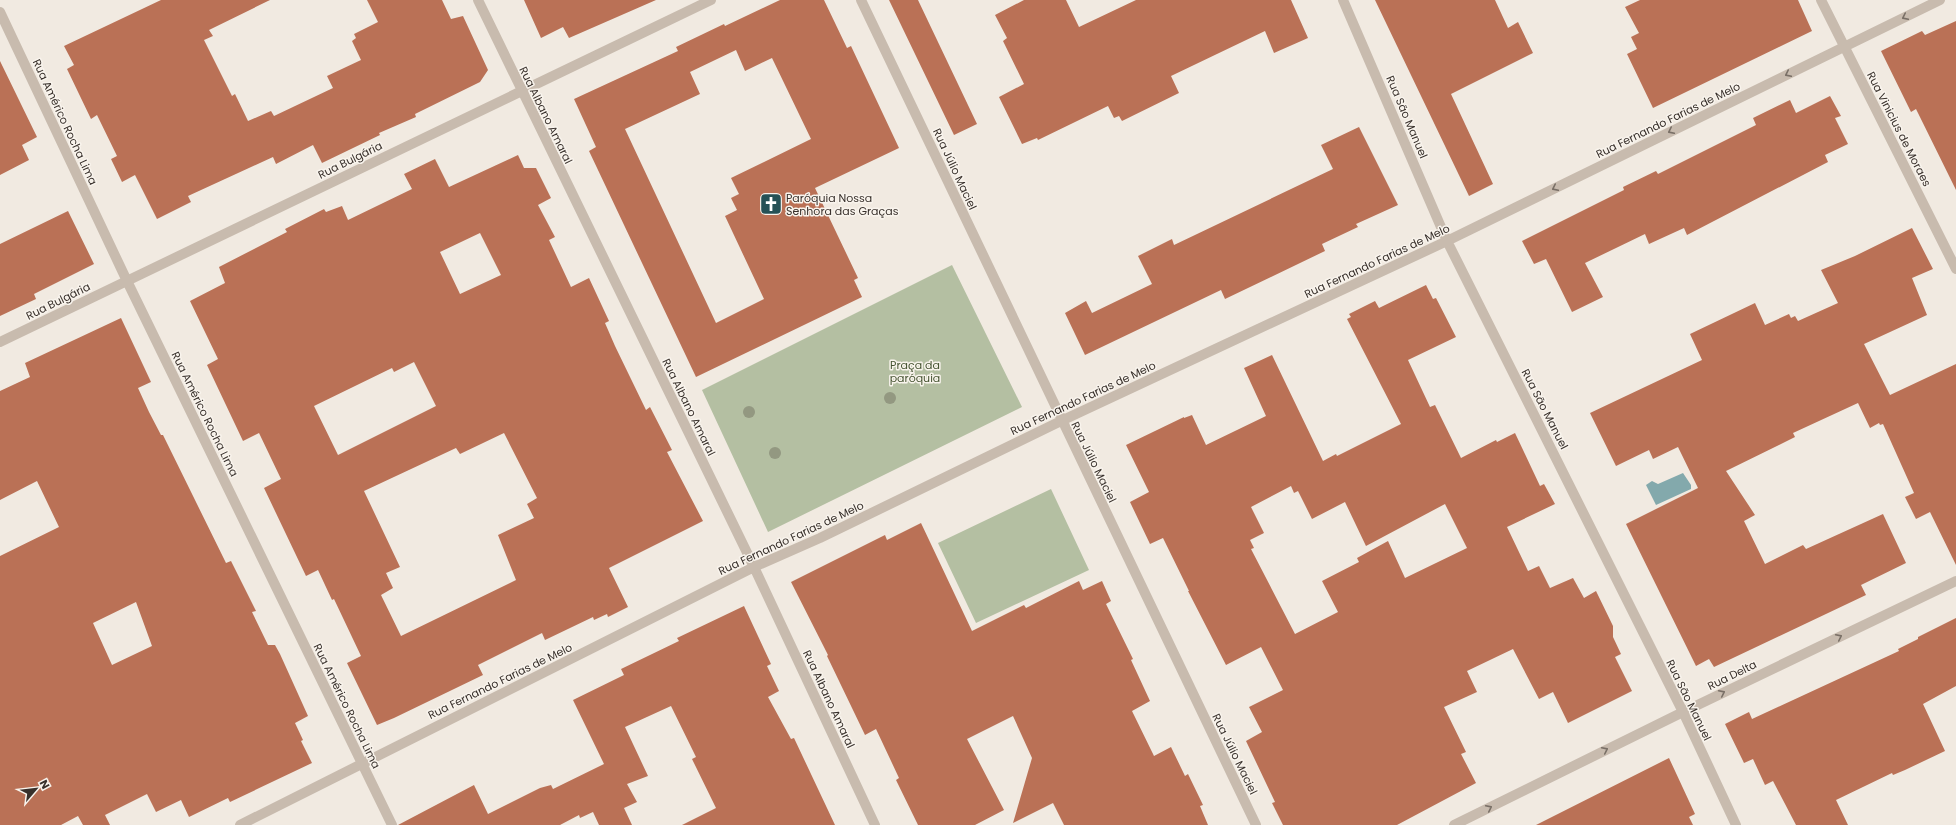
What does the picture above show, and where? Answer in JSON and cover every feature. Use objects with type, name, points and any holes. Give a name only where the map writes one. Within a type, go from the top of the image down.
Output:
[{"type":"street","name":"Rua Albano Amaral","points":[[478,0],[754,568],[875,825]]},
{"type":"street","name":"Rua Bulgária","points":[[0,342],[711,0]]},
{"type":"street","name":"Rua Júlio Maciel","points":[[861,0],[1061,421],[1256,825]]},
{"type":"street","name":"Rua São Manuel","points":[[1343,0],[1448,241],[1683,712],[1736,825]]},
{"type":"street","name":"Rua Vinicius de Moraes","points":[[1821,0],[1956,269]]},
{"type":"street","name":"Rua Fernando Farias de Melo","points":[[240,825],[361,763],[754,568],[820,538],[1061,421],[1448,241],[1940,0]]},
{"type":"street","name":"Rua Américo Rocha Lima","points":[[0,12],[127,281],[392,825]]},
{"type":"street","name":"Rua Delta","points":[[1454,825],[1683,712],[1956,581]]},
{"type":"green space","name":"Praça da paróquia","points":[[952,265],[1022,407],[768,532],[702,390]]},
{"type":"green space","points":[[1051,489],[1089,570],[976,623],[938,543]]},
{"type":"water","points":[[1683,473],[1691,485],[1691,489],[1656,505],[1646,485],[1652,481],[1658,484]]},
{"type":"building","points":[[161,0],[270,0],[209,30],[213,36],[204,40],[232,96],[235,94],[248,121],[271,111],[274,116],[333,88],[327,76],[361,60],[352,41],[356,38],[354,34],[378,22],[367,0],[442,0],[451,19],[463,16],[488,70],[480,82],[415,114],[416,117],[379,133],[380,135],[322,163],[313,145],[276,164],[273,157],[188,196],[191,202],[157,219],[135,175],[122,182],[111,159],[117,156],[97,115],[91,119],[67,69],[74,65],[64,46]]},
{"type":"building","points":[[524,0],[656,0],[569,38],[563,27],[541,38]]},
{"type":"building","points":[[780,0],[824,0],[847,48],[851,46],[899,148],[815,188],[858,278],[854,280],[862,297],[696,377],[589,151],[596,147],[574,99],[678,51],[676,47],[724,24],[725,26]],"holes":[[[736,50],[745,71],[772,58],[811,139],[731,178],[739,194],[731,198],[737,210],[725,216],[764,299],[716,323],[625,129],[700,94],[690,72]]]},
{"type":"building","points":[[889,0],[918,0],[977,124],[954,135]]},
{"type":"building","points":[[1024,0],[1066,0],[1079,27],[1136,0],[1291,0],[1308,38],[1274,53],[1265,31],[1171,76],[1179,93],[1122,121],[1119,116],[1114,118],[1108,106],[1038,140],[1037,138],[1022,144],[999,97],[1024,84],[1003,41],[1007,38],[995,15]]},
{"type":"building","points":[[1375,0],[1495,0],[1508,28],[1518,22],[1533,53],[1451,94],[1493,184],[1469,196]]},
{"type":"building","points":[[1640,0],[1798,0],[1812,31],[1653,108],[1627,54],[1637,49],[1631,37],[1639,33],[1625,7]]},
{"type":"building","points":[[1956,21],[1956,190],[1916,109],[1911,112],[1881,51],[1922,31],[1925,35]]},
{"type":"building","points":[[0,61],[37,137],[22,145],[29,160],[0,175]]},
{"type":"building","points":[[1830,96],[1841,116],[1835,118],[1848,144],[1825,155],[1828,162],[1687,235],[1684,228],[1649,244],[1645,234],[1585,263],[1603,297],[1572,312],[1546,259],[1534,264],[1522,241],[1624,190],[1623,187],[1656,171],[1658,174],[1756,125],[1753,118],[1790,100],[1796,113]]},
{"type":"building","points":[[1359,127],[1398,205],[1356,224],[1358,227],[1322,244],[1325,251],[1225,299],[1221,290],[1085,355],[1065,313],[1086,301],[1092,313],[1152,284],[1138,256],[1172,239],[1174,245],[1333,169],[1321,145]]},
{"type":"building","points":[[518,155],[524,168],[536,168],[551,198],[538,205],[555,237],[549,240],[571,287],[589,278],[609,321],[605,323],[615,346],[646,410],[650,407],[672,450],[667,452],[703,521],[609,568],[628,607],[608,617],[607,614],[594,620],[593,617],[545,640],[542,633],[478,665],[483,675],[377,725],[347,663],[361,656],[334,599],[332,600],[318,570],[306,576],[264,488],[281,479],[259,433],[243,441],[207,365],[218,359],[190,301],[225,283],[219,267],[287,232],[285,229],[324,209],[326,212],[342,206],[348,220],[412,189],[404,174],[435,159],[449,187]],"holes":[[[480,233],[501,275],[460,294],[440,252]],[[414,362],[436,406],[338,455],[314,406],[392,368],[394,372]],[[504,433],[537,498],[527,504],[534,518],[498,535],[516,580],[401,636],[381,595],[393,588],[386,573],[400,567],[364,491],[456,448],[460,454]]]},
{"type":"building","points":[[68,211],[94,264],[34,294],[36,299],[0,316],[0,244]]},
{"type":"building","points":[[1912,228],[1933,269],[1912,278],[1927,315],[1864,344],[1890,395],[1956,364],[1956,565],[1930,512],[1916,519],[1905,497],[1914,493],[1883,424],[1880,425],[1879,423],[1870,428],[1858,403],[1793,433],[1795,437],[1726,471],[1755,515],[1744,521],[1765,564],[1803,545],[1806,549],[1883,514],[1906,563],[1861,585],[1866,595],[1714,667],[1709,659],[1696,666],[1626,524],[1698,488],[1678,447],[1653,459],[1649,450],[1616,466],[1590,413],[1702,360],[1690,334],[1755,303],[1765,325],[1789,314],[1791,318],[1795,316],[1798,321],[1838,303],[1821,270],[1855,256]]},
{"type":"building","points":[[1426,285],[1433,299],[1436,298],[1456,337],[1408,360],[1430,407],[1435,405],[1461,458],[1496,440],[1497,442],[1515,433],[1540,486],[1544,484],[1555,504],[1507,527],[1528,571],[1539,566],[1550,588],[1573,578],[1584,598],[1596,591],[1613,626],[1613,637],[1621,654],[1615,657],[1632,691],[1568,723],[1553,692],[1539,699],[1513,649],[1467,671],[1477,692],[1444,707],[1466,752],[1461,754],[1476,783],[1397,825],[1283,825],[1272,803],[1275,802],[1246,741],[1262,732],[1249,707],[1283,690],[1261,647],[1226,665],[1163,538],[1150,544],[1130,502],[1149,492],[1126,445],[1184,417],[1192,415],[1206,445],[1266,416],[1244,368],[1272,355],[1323,461],[1336,454],[1337,456],[1401,424],[1347,319],[1351,317],[1349,314],[1375,301],[1379,308]],"holes":[[[1291,486],[1294,493],[1298,491],[1312,519],[1345,502],[1366,546],[1445,504],[1467,548],[1405,578],[1388,541],[1357,558],[1359,562],[1322,581],[1338,612],[1295,634],[1251,549],[1254,548],[1250,540],[1264,533],[1251,507]]]},
{"type":"building","points":[[121,318],[151,382],[138,388],[149,412],[161,435],[163,435],[226,563],[231,561],[256,611],[252,612],[268,645],[275,645],[280,654],[308,716],[295,723],[303,740],[301,741],[312,763],[230,802],[228,798],[189,817],[181,800],[156,812],[147,794],[105,815],[110,825],[83,825],[78,816],[61,825],[0,825],[0,556],[59,527],[37,481],[0,500],[0,391],[30,377],[25,363]],"holes":[[[136,602],[152,646],[112,665],[93,623]]]},
{"type":"building","points":[[921,523],[972,631],[1024,605],[1026,608],[1079,581],[1083,590],[1102,581],[1111,601],[1106,604],[1133,659],[1131,660],[1150,701],[1132,711],[1154,756],[1171,747],[1185,776],[1188,774],[1203,805],[1200,806],[1208,825],[1064,825],[1053,803],[1013,823],[1032,758],[1013,716],[967,739],[1004,810],[975,825],[918,825],[896,780],[899,778],[876,729],[865,735],[827,656],[828,655],[791,582],[885,535],[887,540]]},
{"type":"building","points":[[744,606],[771,664],[767,666],[779,691],[768,697],[791,739],[794,738],[835,825],[682,825],[716,808],[692,759],[696,757],[671,706],[625,727],[648,776],[627,784],[637,802],[624,808],[632,825],[599,825],[593,812],[580,818],[579,815],[560,825],[398,825],[474,785],[488,814],[540,788],[551,785],[553,789],[604,764],[573,700],[624,675],[621,669],[679,641],[677,638]]},
{"type":"building","points":[[1956,618],[1956,686],[1923,704],[1945,751],[1893,775],[1892,773],[1836,800],[1848,825],[1796,825],[1773,781],[1765,785],[1753,759],[1744,763],[1725,724],[1749,712],[1752,719],[1899,651],[1898,649],[1918,639],[1918,637]]},
{"type":"building","points":[[1669,758],[1695,814],[1689,817],[1693,825],[1536,825]]},
{"type":"place","name":"Paróquia Nossa Senhora das Graças","points":[[771,204]]}]
